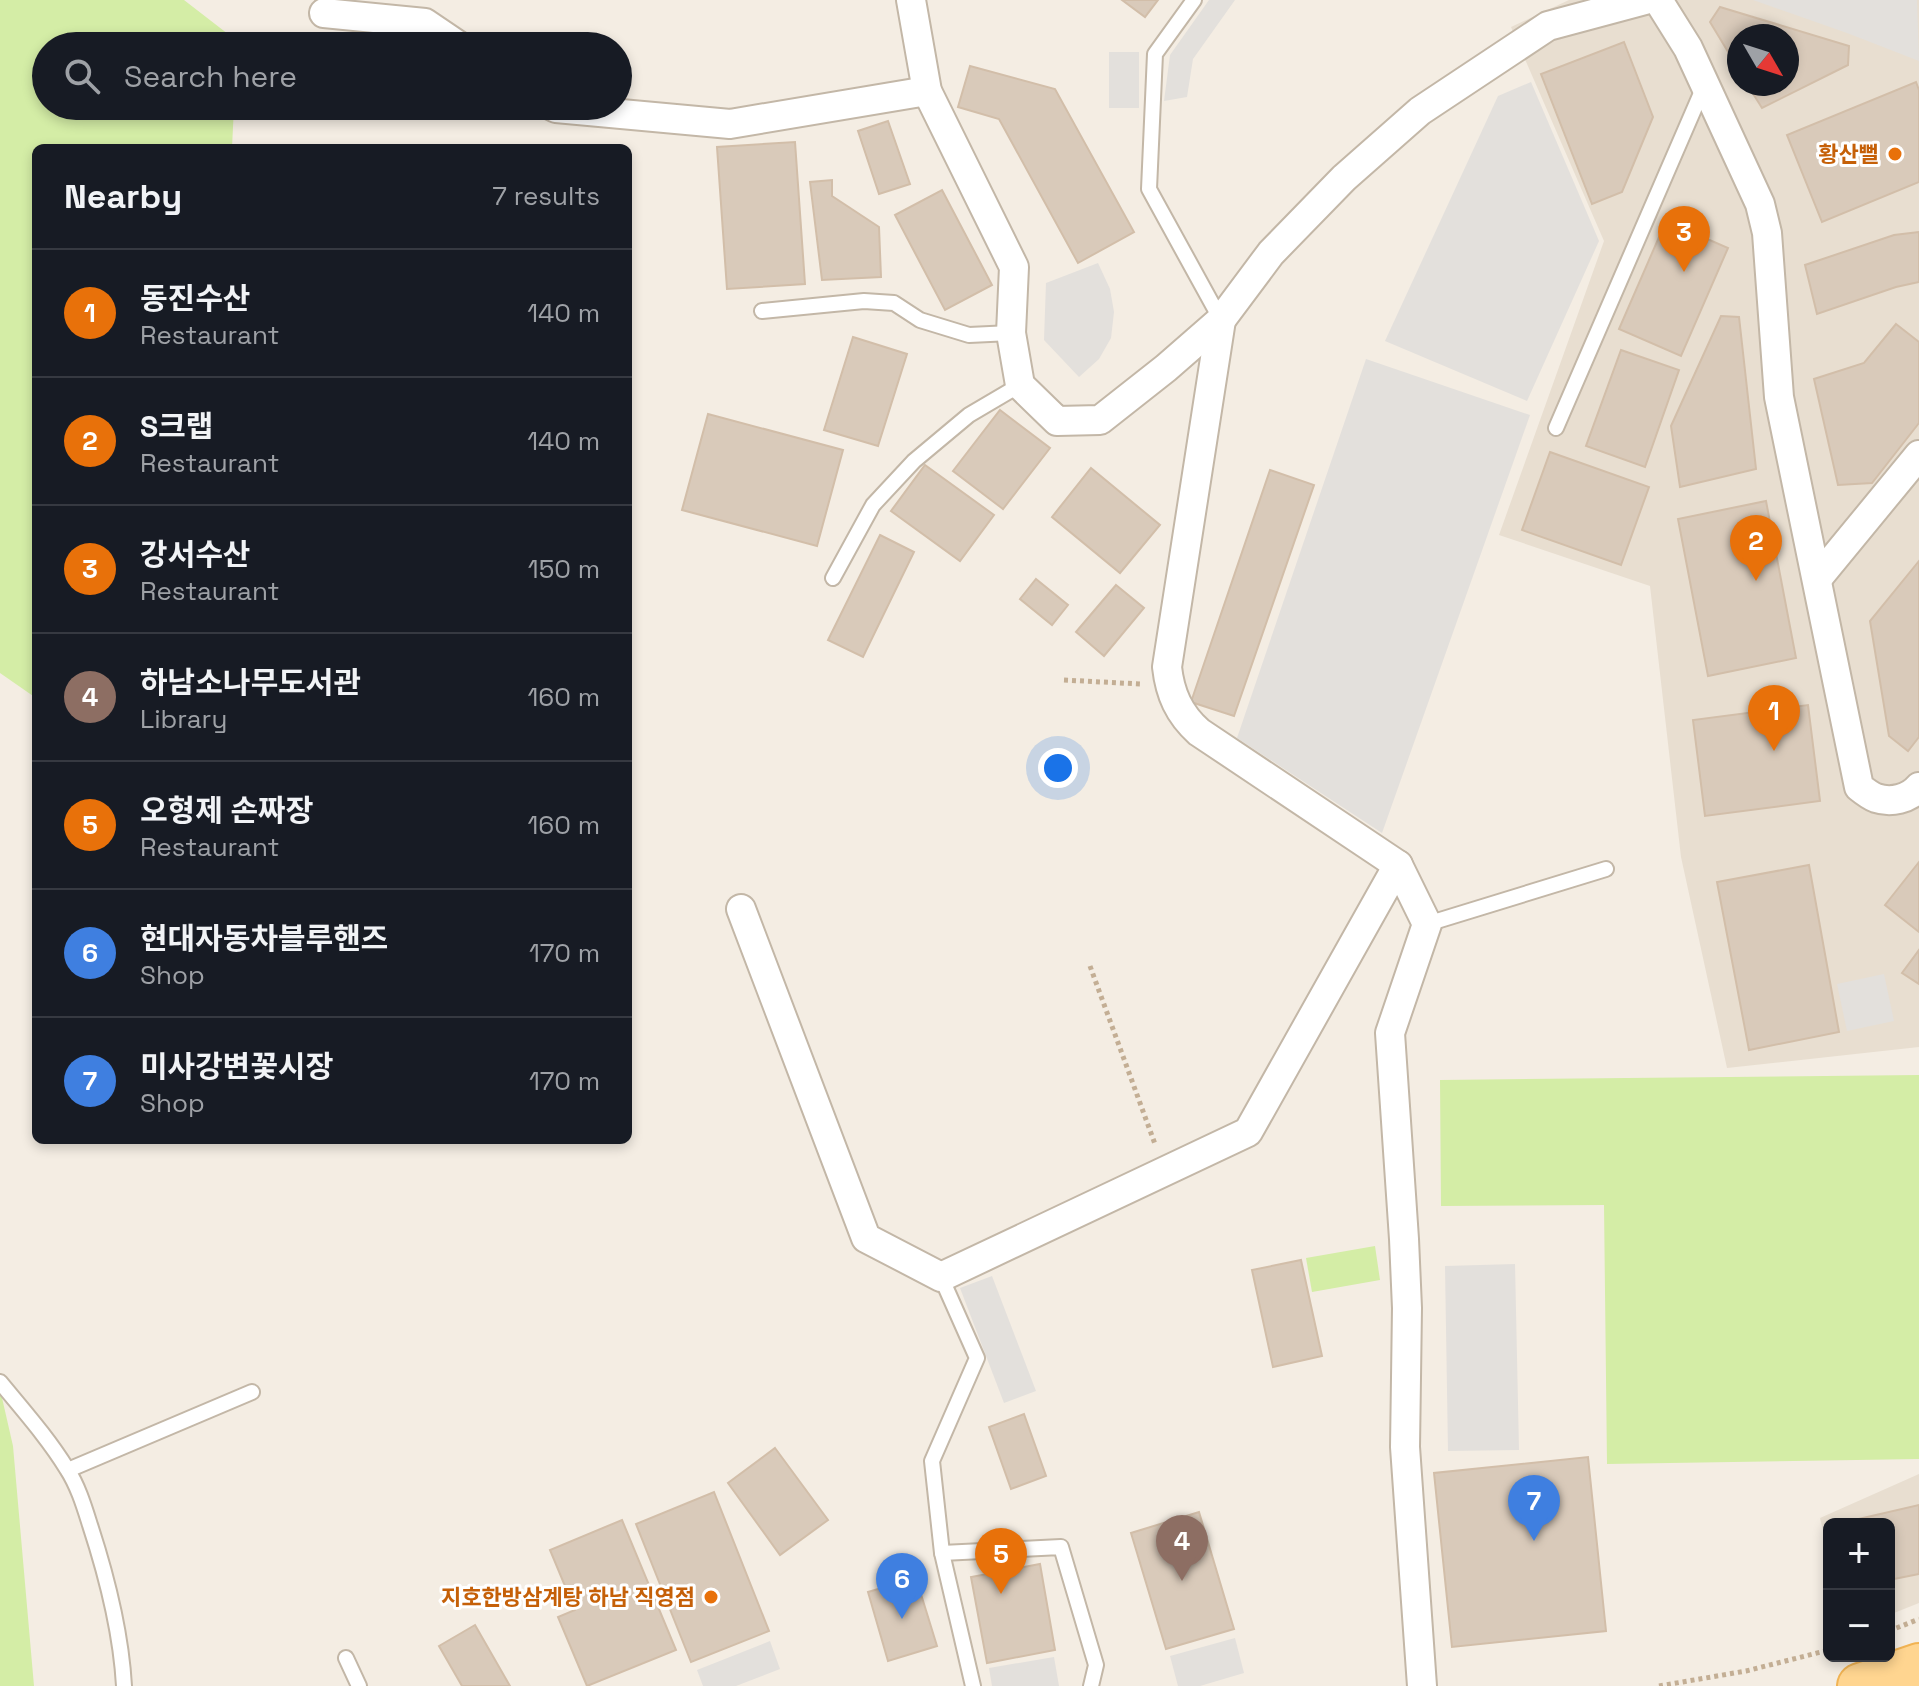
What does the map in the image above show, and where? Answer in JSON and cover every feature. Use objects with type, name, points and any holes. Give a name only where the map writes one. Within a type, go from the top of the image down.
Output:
[{"type":"main road","points":[[1860,1686],[1919,1666]]},
{"type":"street","points":[[911,0],[927,91],[1014,267],[1011,333],[1020,385],[1057,421],[1100,420],[1166,368],[1221,320],[1271,253],[1344,178],[1420,111],[1548,26],[1645,0]]},
{"type":"street","points":[[1658,0],[1688,48],[1760,204],[1767,233],[1779,397],[1859,787],[1877,798],[1899,800],[1919,787]]},
{"type":"street","points":[[324,13],[425,23],[438,32]]},
{"type":"street","points":[[632,115],[730,124],[927,91]]},
{"type":"street","points":[[1221,320],[1167,667],[1169,685],[1185,720],[1199,732],[1398,865],[1427,924],[1390,1033],[1407,1294],[1405,1447],[1422,1686]]},
{"type":"street","points":[[1817,579],[1919,455]]},
{"type":"street","points":[[741,909],[866,1238],[941,1277],[1248,1132],[1398,865]]},
{"type":"lane","points":[[1194,0],[1155,54],[1149,189],[1221,320]]},
{"type":"lane","points":[[1556,428],[1705,84]]},
{"type":"lane","points":[[762,311],[864,301],[894,303],[920,320],[969,335],[1011,333]]},
{"type":"lane","points":[[833,578],[873,505],[914,461],[969,415],[1020,385]]},
{"type":"lane","points":[[1427,924],[1606,869]]},
{"type":"lane","points":[[941,1277],[977,1358],[932,1461],[942,1553],[973,1686]]},
{"type":"lane","points":[[0,1382],[42,1432],[79,1491],[97,1548],[122,1657],[124,1686]]},
{"type":"lane","points":[[68,1470],[252,1392]]},
{"type":"lane","points":[[942,1553],[1061,1547],[1096,1665],[1091,1686]]},
{"type":"lane","points":[[346,1658],[359,1686]]},
{"type":"path","points":[[1064,680],[1169,685]]},
{"type":"path","points":[[1090,966],[1165,1171]]},
{"type":"path","points":[[1895,1629],[1919,1619]]},
{"type":"path","points":[[1659,1686],[1746,1671],[1823,1652]]},
{"type":"shaded area","points":[[1209,0],[1235,0],[1193,59],[1187,97],[1164,101],[1170,55]]},
{"type":"shaded area","points":[[1569,0],[1919,0],[1919,1047],[1727,1068],[1681,857],[1650,586],[1499,535],[1604,241],[1511,27]]},
{"type":"shaded area","points":[[1753,0],[1917,0],[1919,61],[1847,33]]},
{"type":"shaded area","points":[[1109,52],[1139,52],[1139,108],[1109,108]]},
{"type":"shaded area","points":[[1531,82],[1599,241],[1527,401],[1385,341],[1498,96]]},
{"type":"shaded area","points":[[1098,263],[1110,289],[1114,312],[1111,338],[1099,359],[1079,377],[1044,340],[1046,283]]},
{"type":"shaded area","points":[[1366,359],[1530,415],[1382,833],[1237,738]]},
{"type":"shaded area","points":[[1884,974],[1894,1021],[1847,1031],[1837,984]]},
{"type":"shaded area","points":[[1515,1264],[1519,1450],[1448,1451],[1445,1266]]},
{"type":"shaded area","points":[[992,1276],[1036,1391],[1004,1403],[960,1288]]},
{"type":"shaded area","points":[[1919,1474],[1919,1603],[1895,1613],[1895,1518],[1823,1518],[1823,1530],[1820,1518]]},
{"type":"shaded area","points":[[1235,1638],[1244,1673],[1200,1686],[1178,1686],[1170,1656]]},
{"type":"shaded area","points":[[770,1641],[780,1669],[736,1686],[703,1686],[697,1670]]},
{"type":"shaded area","points":[[1054,1657],[1059,1686],[992,1686],[989,1668]]},
{"type":"green space","points":[[0,0],[184,0],[225,32],[32,32],[32,120],[233,120],[232,144],[32,144],[32,695],[0,673]]},
{"type":"green space","points":[[1919,1075],[1919,1459],[1607,1464],[1604,1205],[1441,1206],[1440,1080]]},
{"type":"green space","points":[[1375,1246],[1380,1280],[1312,1292],[1306,1258]]},
{"type":"green space","points":[[0,1389],[13,1446],[34,1686],[0,1686]]},
{"type":"building","points":[[1122,0],[1158,0],[1145,17]]},
{"type":"building","points":[[1720,7],[1776,24],[1727,24],[1727,50],[1710,22]]},
{"type":"building","points":[[1799,31],[1849,46],[1848,65],[1799,90]]},
{"type":"building","points":[[1624,42],[1653,117],[1622,192],[1592,204],[1541,74]]},
{"type":"building","points":[[970,66],[1055,89],[1134,232],[1078,263],[999,119],[958,107]]},
{"type":"building","points":[[1916,82],[1919,90],[1919,182],[1822,222],[1787,135]]},
{"type":"building","points":[[1754,96],[1786,96],[1762,108]]},
{"type":"building","points":[[888,121],[910,184],[879,194],[858,131]]},
{"type":"building","points":[[795,142],[805,284],[727,289],[717,147]]},
{"type":"building","points":[[832,180],[832,196],[879,227],[881,277],[822,280],[810,182]]},
{"type":"building","points":[[942,190],[992,285],[945,310],[895,215]]},
{"type":"building","points":[[1666,221],[1728,248],[1681,356],[1619,329]]},
{"type":"building","points":[[1919,232],[1919,282],[1817,314],[1805,265],[1894,235]]},
{"type":"building","points":[[1721,316],[1739,317],[1756,469],[1680,487],[1671,426]]},
{"type":"building","points":[[1896,324],[1919,342],[1919,423],[1872,483],[1838,485],[1814,379],[1864,363]]},
{"type":"building","points":[[853,337],[907,354],[878,446],[824,430]]},
{"type":"building","points":[[1621,350],[1679,370],[1645,467],[1586,446]]},
{"type":"building","points":[[1000,410],[1050,448],[1003,509],[953,471]]},
{"type":"building","points":[[708,414],[843,450],[817,546],[682,510]]},
{"type":"building","points":[[1550,452],[1649,487],[1621,565],[1522,530]]},
{"type":"building","points":[[925,465],[994,515],[960,561],[891,511]]},
{"type":"building","points":[[1091,468],[1160,525],[1120,573],[1052,517]]},
{"type":"building","points":[[1270,470],[1314,485],[1234,716],[1191,702]]},
{"type":"building","points":[[1766,501],[1796,658],[1708,676],[1678,519]]},
{"type":"building","points":[[880,535],[914,552],[863,657],[828,640]]},
{"type":"building","points":[[1919,561],[1919,737],[1908,751],[1889,736],[1870,621]]},
{"type":"building","points":[[1036,579],[1068,605],[1052,625],[1020,599]]},
{"type":"building","points":[[1116,585],[1144,608],[1104,656],[1076,632]]},
{"type":"building","points":[[1808,705],[1820,801],[1705,816],[1693,720]]},
{"type":"building","points":[[1919,862],[1919,932],[1885,905]]},
{"type":"building","points":[[1809,865],[1839,1032],[1749,1050],[1717,882]]},
{"type":"building","points":[[1919,950],[1919,984],[1902,973]]},
{"type":"building","points":[[1301,1260],[1322,1356],[1273,1367],[1252,1270]]},
{"type":"building","points":[[1024,1414],[1046,1476],[1011,1489],[989,1427]]},
{"type":"building","points":[[775,1448],[828,1520],[780,1555],[728,1483]]},
{"type":"building","points":[[1588,1457],[1606,1631],[1452,1647],[1434,1473]]},
{"type":"building","points":[[714,1492],[769,1631],[691,1662],[636,1524]]},
{"type":"building","points":[[1919,1505],[1919,1574],[1895,1579],[1895,1518],[1863,1518]]},
{"type":"building","points":[[1199,1512],[1234,1629],[1166,1649],[1131,1533]]},
{"type":"building","points":[[622,1520],[676,1650],[587,1686],[558,1617],[575,1610],[550,1550]]},
{"type":"building","points":[[1040,1564],[1055,1650],[987,1663],[971,1577]]},
{"type":"building","points":[[916,1578],[937,1646],[888,1661],[868,1592]]},
{"type":"building","points":[[475,1625],[510,1686],[462,1686],[439,1646]]},
{"type":"place","name":"황산뻘","points":[[1895,154]]},
{"type":"place","name":"강서수산","points":[[1684,272]]},
{"type":"place","name":"S크랩","points":[[1756,581]]},
{"type":"place","name":"동진수산","points":[[1774,751]]},
{"type":"place","name":"미사강변꽃시장","points":[[1534,1541]]},
{"type":"place","name":"하남소나무도서관","points":[[1182,1581]]},
{"type":"place","name":"오형제 손짜장","points":[[1001,1594]]},
{"type":"place","name":"지호한방삼계탕 하남 직영점","points":[[711,1597]]},
{"type":"place","name":"현대자동차블루핸즈","points":[[902,1619]]}]
